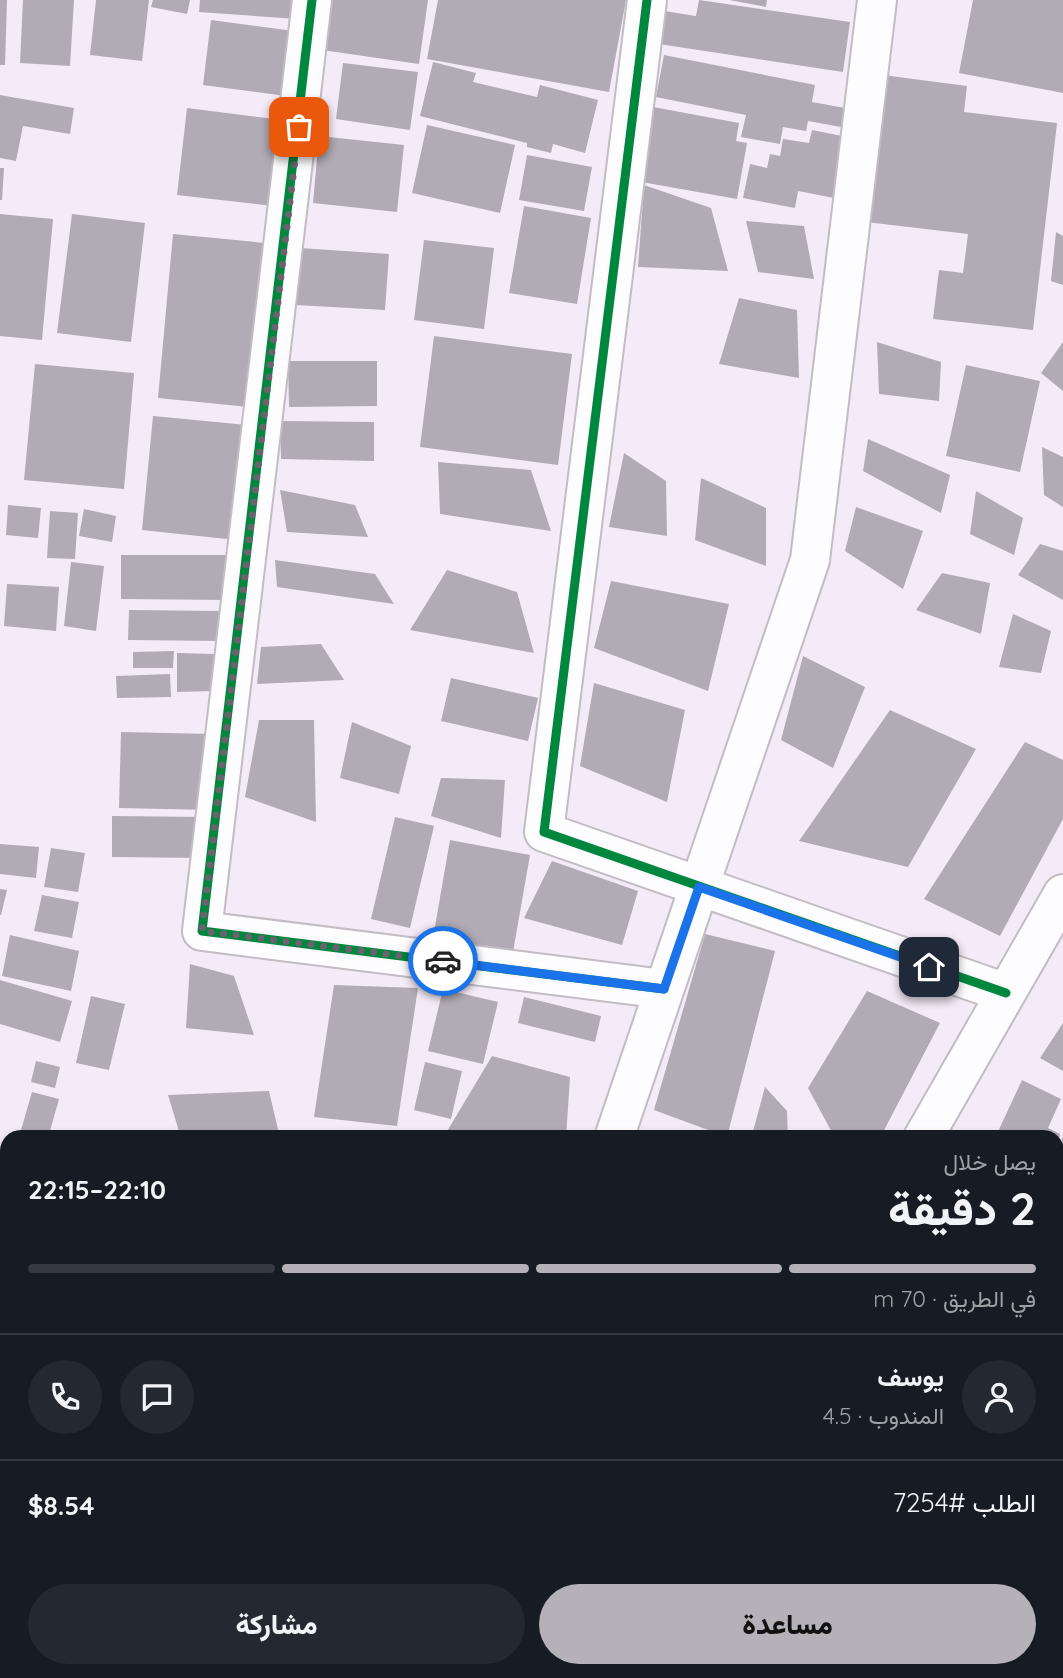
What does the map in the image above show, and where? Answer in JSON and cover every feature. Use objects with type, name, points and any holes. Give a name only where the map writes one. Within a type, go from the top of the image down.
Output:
[{"type":"street","points":[[312,0],[202,931],[664,989]]},
{"type":"street","points":[[647,0],[544,832],[1006,993]]},
{"type":"street","points":[[617,1130],[810,560],[877,0]]},
{"type":"street","points":[[927,1130],[1063,894]]},
{"type":"building","points":[[0,0],[7,0],[5,65],[0,65]]},
{"type":"building","points":[[23,0],[74,0],[70,66],[20,63]]},
{"type":"building","points":[[96,0],[149,0],[142,61],[90,55]]},
{"type":"building","points":[[153,0],[190,0],[187,14],[151,7]]},
{"type":"building","points":[[200,0],[298,0],[297,19],[199,12]]},
{"type":"building","points":[[322,0],[428,0],[419,64],[315,49]]},
{"type":"building","points":[[438,0],[626,0],[609,92],[427,59]]},
{"type":"building","points":[[699,0],[850,22],[843,72],[659,44],[664,11],[696,16]]},
{"type":"building","points":[[729,0],[767,0],[766,7]]},
{"type":"building","points":[[973,0],[1063,0],[1063,93],[959,73]]},
{"type":"building","points":[[211,20],[294,31],[286,96],[203,85]]},
{"type":"building","points":[[664,55],[815,85],[812,102],[845,108],[841,127],[808,121],[806,131],[783,127],[780,144],[741,137],[746,115],[656,97]]},
{"type":"building","points":[[433,62],[476,73],[473,82],[537,97],[540,85],[598,100],[585,153],[553,144],[551,153],[527,147],[527,143],[420,116]]},
{"type":"building","points":[[343,63],[418,72],[410,130],[336,119]]},
{"type":"building","points":[[883,75],[967,86],[964,112],[1057,123],[1033,330],[933,319],[939,270],[963,273],[968,234],[866,222]]},
{"type":"building","points":[[0,95],[74,108],[70,134],[23,126],[16,161],[0,158]]},
{"type":"building","points":[[648,106],[739,123],[736,141],[747,143],[737,199],[636,181]]},
{"type":"building","points":[[187,108],[283,120],[273,206],[177,195]]},
{"type":"building","points":[[427,125],[515,145],[500,213],[412,193]]},
{"type":"building","points":[[812,130],[847,137],[834,198],[798,191],[795,208],[743,198],[750,164],[767,168],[770,154],[780,156],[783,139],[809,143]]},
{"type":"building","points":[[319,136],[404,145],[397,212],[313,203]]},
{"type":"building","points":[[527,155],[592,167],[584,211],[519,200]]},
{"type":"building","points":[[0,168],[4,168],[2,200],[0,200]]},
{"type":"building","points":[[644,185],[711,208],[728,271],[638,267]]},
{"type":"building","points":[[524,206],[591,218],[577,304],[509,293]]},
{"type":"building","points":[[0,214],[53,219],[42,340],[0,336]]},
{"type":"building","points":[[72,214],[145,223],[131,342],[57,333]]},
{"type":"building","points":[[746,221],[804,226],[814,279],[758,272]]},
{"type":"building","points":[[1056,232],[1063,236],[1063,285],[1051,281]]},
{"type":"building","points":[[173,234],[265,243],[249,407],[158,398]]},
{"type":"building","points":[[424,240],[494,248],[484,329],[414,320]]},
{"type":"building","points":[[300,248],[389,254],[385,310],[296,305]]},
{"type":"building","points":[[739,298],[797,310],[799,378],[719,364]]},
{"type":"building","points":[[434,336],[572,354],[558,465],[420,447]]},
{"type":"building","points":[[877,342],[941,362],[939,401],[879,394]]},
{"type":"building","points":[[1063,342],[1063,391],[1041,373]]},
{"type":"building","points":[[288,361],[377,361],[377,406],[289,407]]},
{"type":"building","points":[[35,364],[134,373],[124,489],[24,480]]},
{"type":"building","points":[[966,365],[1040,381],[1020,472],[946,456]]},
{"type":"building","points":[[153,416],[247,425],[236,540],[142,530]]},
{"type":"building","points":[[280,421],[374,422],[374,461],[281,459]]},
{"type":"building","points":[[868,439],[950,475],[941,513],[863,471]]},
{"type":"building","points":[[1042,447],[1063,457],[1063,507],[1044,495]]},
{"type":"building","points":[[624,453],[666,481],[667,536],[609,527]]},
{"type":"building","points":[[438,462],[531,470],[551,531],[440,514]]},
{"type":"building","points":[[701,478],[766,508],[766,566],[695,540]]},
{"type":"building","points":[[280,490],[355,505],[368,537],[287,532]]},
{"type":"building","points":[[976,491],[1023,518],[1014,555],[970,534]]},
{"type":"building","points":[[8,505],[41,508],[38,538],[6,535]]},
{"type":"building","points":[[856,507],[923,531],[903,589],[845,551]]},
{"type":"building","points":[[84,509],[116,516],[112,542],[79,536]]},
{"type":"building","points":[[50,511],[78,513],[75,559],[47,558]]},
{"type":"building","points":[[1040,544],[1063,551],[1063,600],[1018,575]]},
{"type":"building","points":[[121,555],[230,555],[230,600],[121,599]]},
{"type":"building","points":[[275,560],[375,574],[394,604],[277,587]]},
{"type":"building","points":[[71,562],[104,566],[96,631],[64,626]]},
{"type":"building","points":[[447,570],[517,592],[534,653],[410,630]]},
{"type":"building","points":[[942,573],[990,583],[981,634],[916,610]]},
{"type":"building","points":[[611,581],[729,604],[708,691],[594,648]]},
{"type":"building","points":[[7,584],[59,587],[56,631],[4,626]]},
{"type":"building","points":[[129,610],[222,611],[222,641],[128,640]]},
{"type":"building","points":[[1013,614],[1051,631],[1041,673],[999,667]]},
{"type":"building","points":[[321,644],[344,680],[257,684],[261,647]]},
{"type":"building","points":[[174,651],[173,668],[133,668],[133,652]]},
{"type":"building","points":[[177,653],[214,654],[214,691],[177,692]]},
{"type":"building","points":[[803,656],[865,687],[833,768],[781,740]]},
{"type":"building","points":[[170,674],[171,697],[117,698],[116,676]]},
{"type":"building","points":[[451,678],[538,698],[528,741],[441,721]]},
{"type":"building","points":[[594,683],[685,710],[667,802],[580,766]]},
{"type":"building","points":[[890,710],[976,749],[908,867],[799,841]]},
{"type":"building","points":[[259,720],[314,720],[316,822],[245,797]]},
{"type":"building","points":[[352,722],[411,746],[399,794],[340,778]]},
{"type":"building","points":[[121,732],[213,734],[211,810],[119,808]]},
{"type":"building","points":[[1025,742],[1063,760],[1063,819],[1000,936],[924,899]]},
{"type":"building","points":[[441,778],[505,780],[501,838],[431,816]]},
{"type":"building","points":[[112,816],[205,817],[205,858],[112,857]]},
{"type":"building","points":[[395,817],[434,826],[410,928],[371,919]]},
{"type":"building","points":[[450,840],[530,855],[513,952],[433,938]]},
{"type":"building","points":[[0,844],[39,847],[36,878],[0,874]]},
{"type":"building","points":[[51,848],[85,853],[78,892],[44,887]]},
{"type":"building","points":[[552,861],[638,891],[622,945],[524,918]]},
{"type":"building","points":[[0,889],[7,890],[1,915],[0,915]]},
{"type":"building","points":[[42,895],[79,902],[72,938],[34,931]]},
{"type":"building","points":[[705,934],[775,951],[729,1130],[708,1130],[654,1110]]},
{"type":"building","points":[[10,935],[79,951],[71,991],[2,976]]},
{"type":"building","points":[[190,964],[234,976],[254,1035],[186,1028]]},
{"type":"building","points":[[0,980],[72,1001],[60,1042],[0,1024]]},
{"type":"building","points":[[334,985],[418,988],[397,1126],[314,1117]]},
{"type":"building","points":[[443,989],[498,1002],[483,1064],[428,1051]]},
{"type":"building","points":[[867,991],[940,1023],[884,1130],[831,1130],[808,1088]]},
{"type":"building","points":[[91,996],[125,1004],[109,1070],[76,1063]]},
{"type":"building","points":[[524,997],[601,1016],[595,1042],[518,1023]]},
{"type":"building","points":[[1063,1023],[1063,1071],[1040,1058]]},
{"type":"building","points":[[492,1056],[570,1077],[567,1130],[448,1130]]},
{"type":"building","points":[[36,1061],[60,1067],[55,1088],[31,1082]]},
{"type":"building","points":[[425,1062],[462,1071],[451,1119],[414,1110]]},
{"type":"building","points":[[1022,1080],[1061,1099],[1048,1128],[1052,1130],[999,1130]]},
{"type":"building","points":[[765,1087],[787,1111],[788,1130],[753,1130]]},
{"type":"building","points":[[269,1091],[278,1130],[179,1130],[168,1095]]},
{"type":"building","points":[[32,1092],[59,1099],[50,1130],[21,1130]]},
{"type":"cycle path","points":[[312,0],[202,931],[664,989]]},
{"type":"cycle path","points":[[647,0],[544,832],[1006,993]]},
{"type":"way so far","points":[[299,127],[202,931],[443,961]]},
{"type":"route","points":[[443,961],[664,989],[699,887],[929,967]]}]
